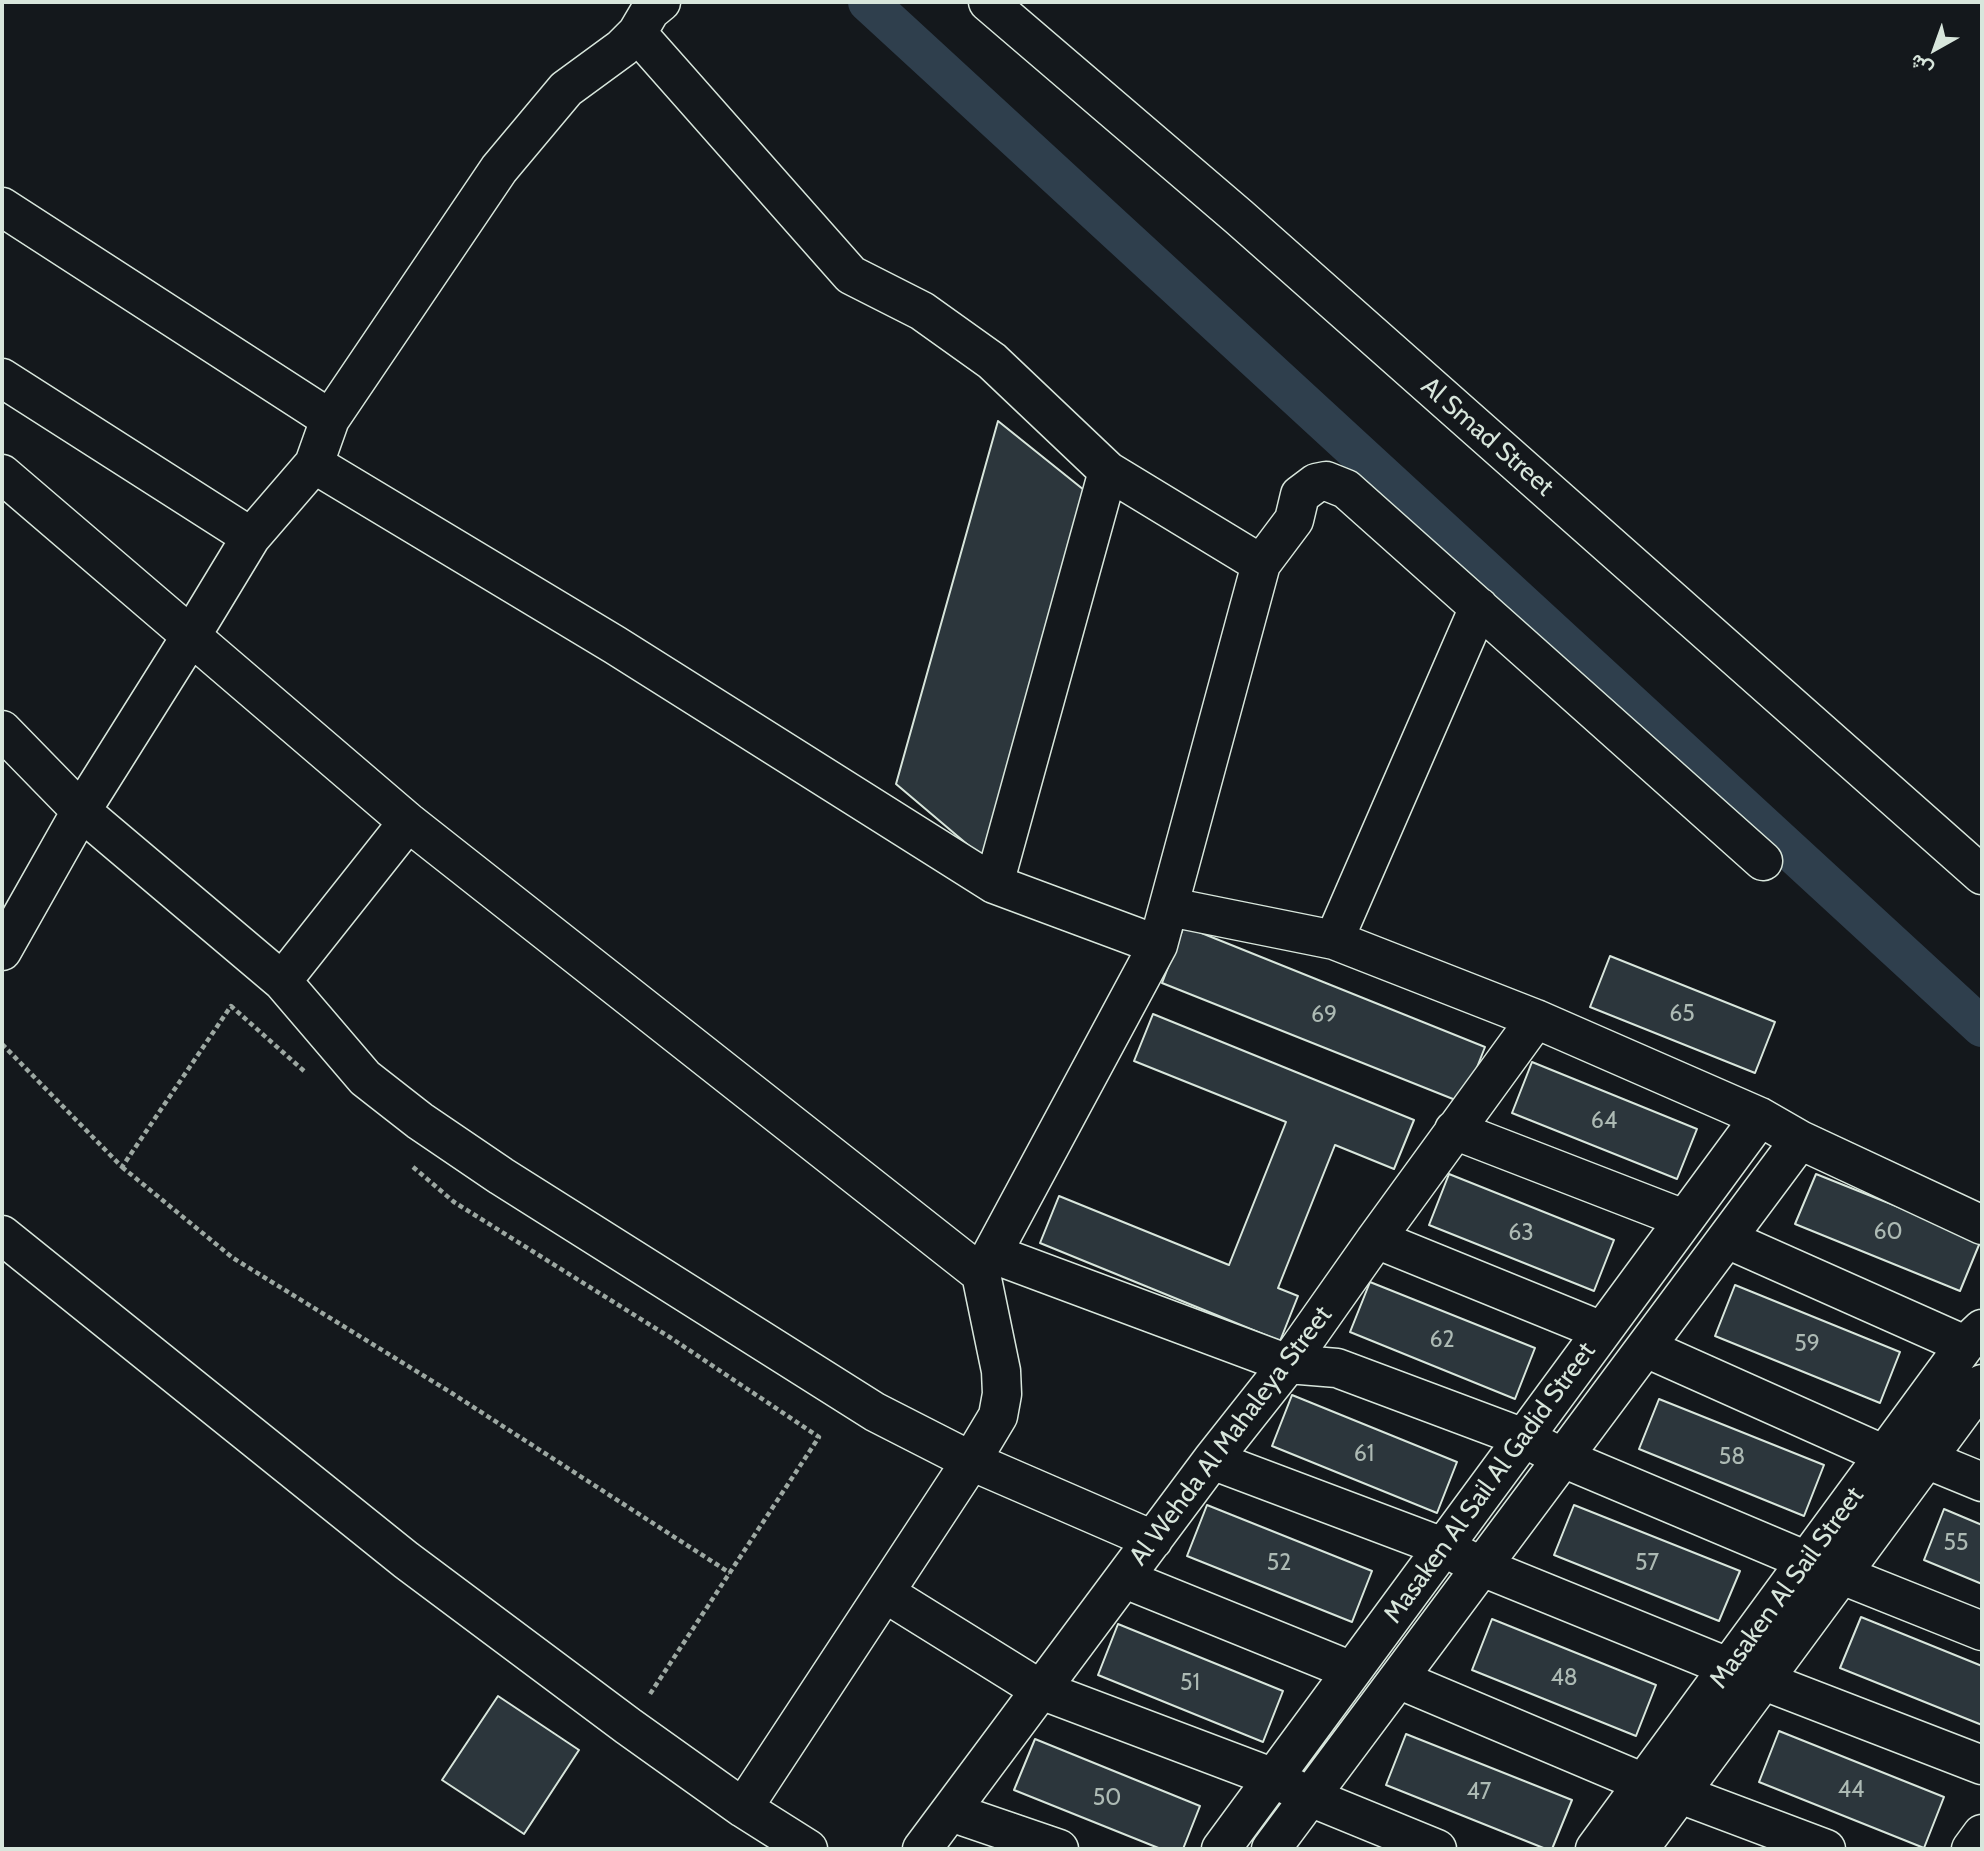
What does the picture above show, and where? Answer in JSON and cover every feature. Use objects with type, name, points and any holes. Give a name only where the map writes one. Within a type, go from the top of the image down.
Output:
[{"type":"street","points":[[2,951],[81,811],[251,537],[314,464],[330,419],[499,169],[566,89],[622,48],[637,33],[650,11],[662,2]]},
{"type":"street","name":"Al Smad Street","points":[[988,2],[1239,217],[1982,874]]},
{"type":"street","points":[[637,33],[851,275],[922,311],[992,361],[1108,471],[1261,564]]},
{"type":"street","points":[[2,207],[330,419]]},
{"type":"street","points":[[2,378],[251,537]]},
{"type":"street","points":[[314,464],[615,645],[994,884],[1158,945]]},
{"type":"street","points":[[994,884],[1108,471]]},
{"type":"street","points":[[2,474],[408,822],[987,1264],[1288,1364],[1337,1368],[1524,1438],[1563,1458],[1824,1568],[1982,1631]]},
{"type":"street","points":[[743,1808],[998,1416],[1002,1394],[1001,1371],[987,1264],[1158,945],[1261,564],[1294,520],[1300,495],[1316,483],[1326,481],[1346,489],[1763,861]]},
{"type":"street","points":[[1334,940],[1479,607]]},
{"type":"street","points":[[2,730],[81,811],[282,981],[365,1078],[420,1121],[501,1176],[875,1412],[971,1461],[1153,1540]]},
{"type":"street","points":[[282,981],[408,822]]},
{"type":"street","points":[[1170,907],[1334,940],[1536,1019],[1759,1117],[1800,1140],[1982,1225]]},
{"type":"street","name":"Al Wehda Al Mahaleya Street","points":[[922,1849],[1212,1460],[1288,1364],[1536,1019]]},
{"type":"street","name":"Masaken Al Sail Al Gadid Street","points":[[1222,1849],[1759,1117]]},
{"type":"street","points":[[1454,1130],[1684,1219]]},
{"type":"street","name":"Masaken Al Sail Al Gadid Street","points":[[1271,1849],[1800,1140]]},
{"type":"street","points":[[2,1235],[405,1560],[628,1726],[743,1808],[808,1849]]},
{"type":"street","points":[[1376,1239],[1602,1331]]},
{"type":"street","points":[[1727,1239],[1974,1337]]},
{"type":"street","name":"Masaken Al Sail Street","points":[[1639,1849],[1763,1681],[1885,1455],[1974,1337]]},
{"type":"street","points":[[1646,1348],[1885,1455]]},
{"type":"street","name":"Masaken Al Sail Street","points":[[1595,1849],[1728,1667],[1926,1459],[1982,1384]]},
{"type":"street","points":[[1926,1459],[1982,1482]]},
{"type":"street","points":[[1212,1460],[1443,1547],[1482,1567],[1728,1667],[1982,1765]]},
{"type":"street","points":[[1125,1579],[1352,1671]]},
{"type":"street","points":[[885,1593],[1041,1690],[1274,1778],[1310,1797],[1437,1849]]},
{"type":"street","points":[[1398,1679],[1644,1783]]},
{"type":"street","points":[[1680,1794],[1826,1849]]},
{"type":"street","points":[[951,1812],[1059,1849]]},
{"type":"street","points":[[1970,1849],[1982,1833]]},
{"type":"path","points":[[122,1167],[231,1006],[312,1078]]},
{"type":"path","points":[[2,1044],[122,1167],[233,1258],[450,1392],[730,1573]]},
{"type":"path","points":[[413,1167],[454,1202],[671,1338],[819,1437],[628,1726]]},
{"type":"building","points":[[998,421],[1089,494],[994,867],[896,784]]},
{"type":"building","points":[[1184,926],[1485,1047],[1463,1103],[1162,983]]},
{"type":"building","points":[[1610,956],[1775,1022],[1755,1073],[1590,1007]]},
{"type":"building","points":[[1153,1014],[1414,1120],[1394,1169],[1335,1145],[1278,1288],[1298,1296],[1280,1341],[1040,1243],[1059,1196],[1229,1265],[1286,1122],[1134,1061]]},
{"type":"building","points":[[1532,1062],[1697,1129],[1677,1179],[1512,1113]]},
{"type":"building","points":[[1449,1174],[1614,1240],[1594,1291],[1429,1225]]},
{"type":"building","points":[[1816,1174],[1981,1240],[1960,1291],[1795,1224]]},
{"type":"building","points":[[1370,1282],[1535,1348],[1515,1399],[1350,1332]]},
{"type":"building","points":[[1735,1285],[1900,1352],[1880,1403],[1715,1336]]},
{"type":"building","points":[[1292,1395],[1457,1462],[1437,1513],[1272,1446]]},
{"type":"building","points":[[1659,1399],[1824,1465],[1804,1516],[1639,1449]]},
{"type":"building","points":[[1207,1505],[1372,1571],[1352,1622],[1187,1556]]},
{"type":"building","points":[[1574,1505],[1740,1571],[1719,1621],[1554,1555]]},
{"type":"building","points":[[1944,1509],[1982,1525],[1982,1584],[1924,1560]]},
{"type":"building","points":[[1861,1617],[1982,1666],[1982,1725],[1840,1668]]},
{"type":"building","points":[[1492,1619],[1656,1685],[1636,1736],[1472,1670]]},
{"type":"building","points":[[1118,1624],[1283,1691],[1263,1742],[1098,1675]]},
{"type":"building","points":[[498,1696],[579,1750],[524,1834],[442,1780]]},
{"type":"building","points":[[1779,1731],[1944,1797],[1924,1848],[1759,1782]]},
{"type":"building","points":[[1406,1734],[1572,1800],[1552,1849],[1546,1849],[1386,1785]]},
{"type":"building","points":[[1035,1739],[1200,1806],[1183,1849],[1161,1849],[1014,1790]]},
{"type":"waterway","points":[[868,2],[1982,1027]]}]
